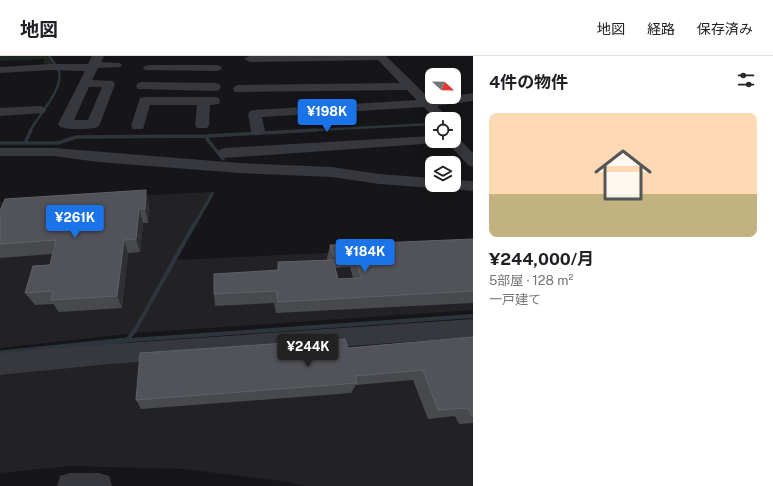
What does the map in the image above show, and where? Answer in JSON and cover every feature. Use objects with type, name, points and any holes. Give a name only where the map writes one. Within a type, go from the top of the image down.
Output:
[{"type":"street","points":[[177,101],[185,56]]},
{"type":"street","points":[[256,89],[252,63],[377,57],[422,104],[433,112]]},
{"type":"street","points":[[85,83],[95,63]]},
{"type":"street","points":[[0,70],[59,64],[95,63],[116,65]]},
{"type":"street","points":[[149,68],[216,68]]},
{"type":"street","points":[[342,74],[347,88]]},
{"type":"street","points":[[298,75],[301,88]]},
{"type":"street","points":[[142,86],[215,87]]},
{"type":"street","points":[[239,89],[406,87]]},
{"type":"street","points":[[258,131],[255,114],[422,104],[473,97]]},
{"type":"street","points":[[0,100],[21,100]]},
{"type":"street","points":[[138,126],[145,101],[209,101],[202,125]]},
{"type":"street","points":[[422,104],[427,112]]},
{"type":"street","points":[[0,112],[39,110]]},
{"type":"street","points":[[224,153],[425,140]]},
{"type":"street","points":[[461,141],[473,149]]},
{"type":"street","points":[[461,144],[473,162]]},
{"type":"street","points":[[0,152],[54,152],[98,157],[231,167],[332,172],[379,179],[425,182]]},
{"type":"street","points":[[375,174],[425,176]]},
{"type":"street","points":[[461,177],[473,178]]},
{"type":"street","points":[[461,185],[473,186]]},
{"type":"street","points":[[0,364],[110,354],[473,328]]},
{"type":"street","points":[[70,486],[99,486]]},
{"type":"shaded area","points":[[0,56],[47,56],[54,65],[43,66],[45,59],[0,61]]},
{"type":"shaded area","points":[[215,192],[175,260],[473,246],[473,310],[135,333],[0,348],[0,202]]},
{"type":"shaded area","points":[[473,338],[473,486],[304,486],[289,482],[184,469],[70,466],[0,473],[0,375],[100,363]]},
{"type":"building","points":[[146,190],[145,209],[139,209],[136,239],[124,240],[117,296],[51,300],[53,291],[25,293],[33,266],[50,265],[56,240],[0,244],[0,211],[5,199]]},
{"type":"building","points":[[473,239],[473,291],[278,302],[276,291],[214,294],[214,274],[279,270],[278,262],[333,260],[338,279],[361,278],[355,254],[333,255],[330,245]]},
{"type":"building","points":[[473,337],[473,416],[468,408],[438,410],[423,370],[355,376],[357,383],[136,400],[140,353],[345,339],[348,348]]},
{"type":"waterway","points":[[30,131],[54,94],[60,79],[59,72],[49,56]]},
{"type":"waterway","points":[[311,130],[425,124]]},
{"type":"waterway","points":[[25,143],[31,130]]},
{"type":"waterway","points":[[207,136],[311,130]]},
{"type":"waterway","points":[[297,131],[311,130]]},
{"type":"waterway","points":[[311,130],[316,130]]},
{"type":"waterway","points":[[25,143],[58,143],[76,137],[207,136]]},
{"type":"waterway","points":[[207,136],[207,139],[223,159]]},
{"type":"waterway","points":[[0,143],[25,143]]},
{"type":"waterway","points":[[195,224],[212,194]]},
{"type":"waterway","points":[[118,341],[127,340],[135,330],[195,223]]},
{"type":"waterway","points":[[118,341],[473,316]]},
{"type":"waterway","points":[[0,353],[118,341]]}]
